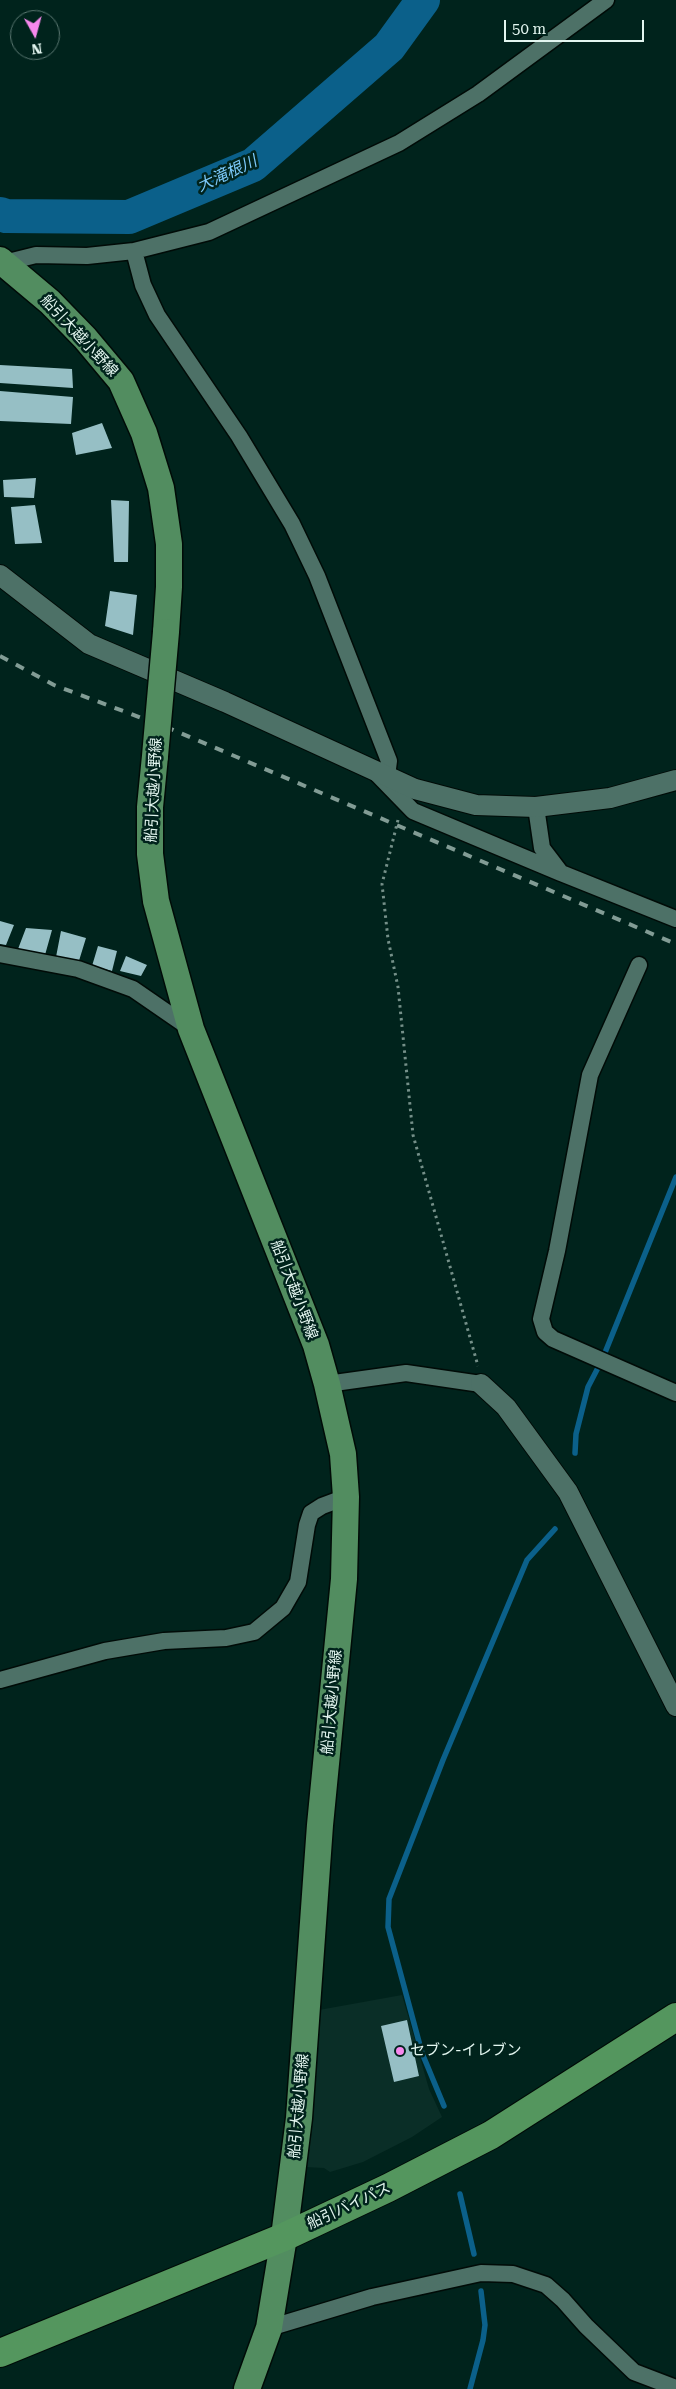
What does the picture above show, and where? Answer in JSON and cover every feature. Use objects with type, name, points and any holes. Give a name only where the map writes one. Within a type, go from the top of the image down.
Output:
[{"type":"highway","name":"船引バイパス","points":[[0,2353],[284,2237],[388,2188],[491,2135],[676,2017]]},
{"type":"main road","name":"船引大越小野線","points":[[2,262],[50,302],[85,338],[121,381],[144,433],[161,488],[169,544],[169,587],[150,816],[150,854],[155,892],[191,1029],[304,1315],[328,1384],[343,1454],[346,1497],[344,1579],[319,1844],[299,2118],[284,2237],[269,2328],[247,2389]]},
{"type":"street","points":[[2,262],[36,255],[87,256],[134,252],[209,232],[400,143],[478,94],[606,0]]},
{"type":"street","points":[[134,252],[143,285],[157,315],[239,436],[292,524],[317,576],[389,760],[380,773]]},
{"type":"street","points":[[0,575],[90,644],[225,702],[415,789],[476,805],[536,807],[610,798],[676,780]]},
{"type":"street","points":[[380,773],[404,803],[413,811],[676,919]]},
{"type":"street","points":[[536,807],[542,848],[561,873]]},
{"type":"street","points":[[0,954],[78,969],[133,989],[191,1029]]},
{"type":"street","points":[[639,965],[590,1075],[557,1251],[541,1319],[545,1332],[553,1339],[676,1393]]},
{"type":"street","points":[[328,1384],[406,1373],[482,1384],[506,1407],[568,1492],[676,1706]]},
{"type":"street","points":[[0,1680],[105,1651],[164,1641],[226,1638],[254,1632],[283,1608],[298,1582],[307,1525],[311,1513],[322,1506],[346,1497]]},
{"type":"street","points":[[269,2328],[372,2297],[481,2273],[512,2274],[546,2285],[634,2372],[666,2386],[676,2388]]},
{"type":"path","points":[[404,803],[382,884],[388,939],[398,987],[413,1134],[482,1384]]},
{"type":"shaded area","points":[[402,1995],[429,2089],[442,2117],[412,2137],[363,2162],[330,2172],[324,2168],[305,2167],[319,2010]]},
{"type":"building","points":[[0,365],[72,369],[73,388],[0,383]]},
{"type":"building","points":[[0,391],[73,397],[71,424],[0,421]]},
{"type":"building","points":[[102,423],[112,448],[76,455],[72,433]]},
{"type":"building","points":[[36,478],[34,498],[4,497],[3,480]]},
{"type":"building","points":[[111,500],[129,501],[128,562],[114,562]]},
{"type":"building","points":[[35,505],[42,543],[15,544],[11,507]]},
{"type":"building","points":[[110,591],[137,595],[133,635],[105,626]]},
{"type":"building","points":[[0,921],[14,925],[6,945],[0,944]]},
{"type":"building","points":[[26,928],[52,930],[45,955],[18,949]]},
{"type":"building","points":[[61,931],[86,938],[78,964],[56,957]]},
{"type":"building","points":[[98,946],[117,951],[112,971],[92,966]]},
{"type":"building","points":[[126,956],[147,965],[141,976],[120,971]]},
{"type":"building","name":"セブン-イレブン","points":[[407,2020],[419,2076],[394,2082],[381,2026]]},
{"type":"waterway","name":"大滝根川","points":[[0,214],[6,216],[129,217],[253,165],[389,47],[423,0]]},
{"type":"waterway","points":[[575,1453],[576,1434],[588,1387],[602,1360],[676,1177]]},
{"type":"waterway","points":[[444,2106],[422,2053],[388,1927],[389,1899],[443,1760],[527,1560],[555,1529]]},
{"type":"waterway","points":[[460,2194],[474,2254]]},
{"type":"waterway","points":[[470,2389],[485,2325],[481,2291]]},
{"type":"railway","points":[[0,656],[54,685],[171,729],[676,944]]},
{"type":"place","name":"セブン-イレブン","points":[[400,2051]]}]
